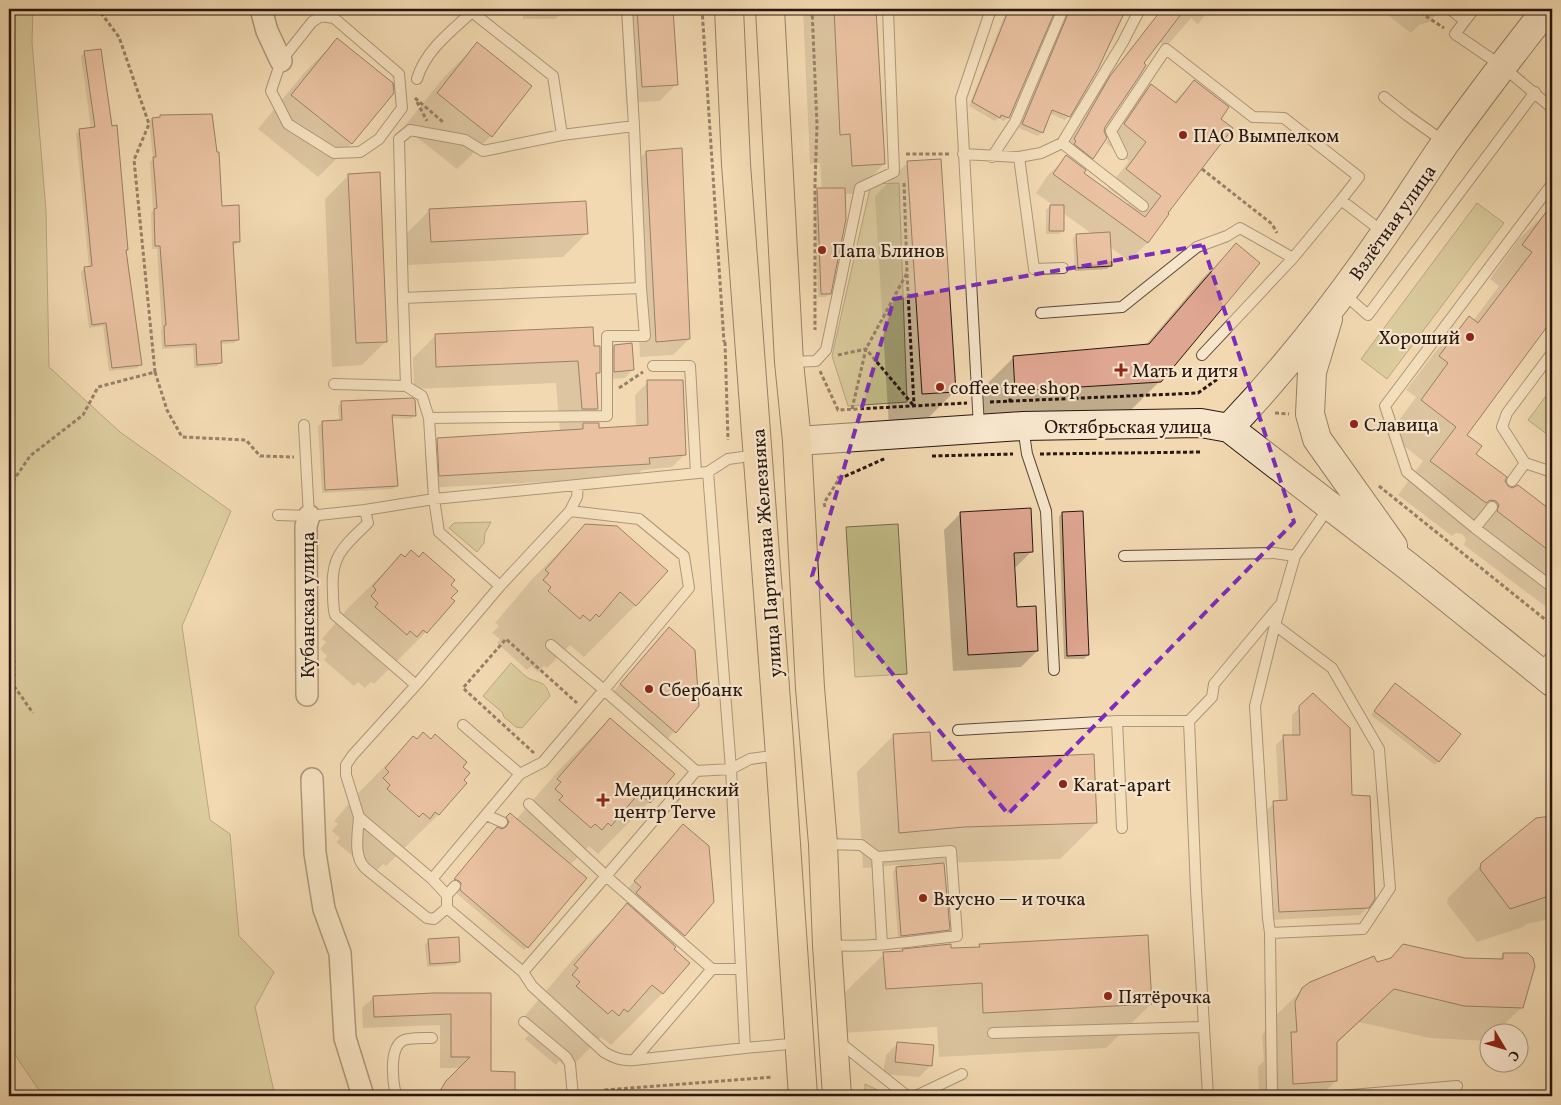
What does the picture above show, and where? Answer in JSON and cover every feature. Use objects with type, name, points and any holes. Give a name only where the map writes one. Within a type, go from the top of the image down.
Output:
[{"type":"main road","name":"улица Партизана Железняка","points":[[729,9],[736,164],[780,754],[803,1096]]},
{"type":"main road","name":"улица Партизана Железняка","points":[[770,9],[789,362],[797,441],[810,688],[823,844],[827,945],[838,1096]]},
{"type":"main road","name":"Взлётная улица","points":[[1229,428],[1257,399],[1337,300],[1385,234],[1446,143],[1502,66],[1547,9]]},
{"type":"main road","points":[[1337,300],[1312,372],[1310,414],[1317,439],[1409,567]]},
{"type":"main road","name":"Октябрьская улица","points":[[797,441],[1023,426],[1201,423],[1229,428],[1329,507],[1548,670]]},
{"type":"main road","points":[[758,455],[797,441]]},
{"type":"street","points":[[261,9],[267,31],[280,61]]},
{"type":"street","name":"Кубанская улица","points":[[307,695],[306,526],[309,516]]},
{"type":"street","points":[[312,779],[317,862],[324,910],[340,953],[345,1038],[362,1096]]},
{"type":"lane","points":[[429,418],[607,416],[607,336],[645,336],[627,9]]},
{"type":"lane","points":[[789,362],[816,361],[826,350],[860,188],[894,172],[888,9]]},
{"type":"lane","points":[[979,430],[961,98],[991,9]]},
{"type":"lane","points":[[992,156],[1015,122],[1063,9]]},
{"type":"lane","points":[[963,154],[1019,157],[1040,153],[1062,143],[1123,42],[1140,9]]},
{"type":"lane","points":[[1450,9],[1465,21]]},
{"type":"lane","points":[[1474,9],[1455,34],[1502,66],[1552,108]]},
{"type":"lane","points":[[417,79],[420,67],[445,36],[473,10],[553,76],[562,134]]},
{"type":"lane","points":[[321,16],[334,18],[399,74],[402,108],[379,138],[360,152],[334,153],[288,124],[272,91],[280,61],[312,22],[321,16]]},
{"type":"lane","points":[[1122,154],[1111,131],[1166,49],[1252,117],[1284,118],[1359,177],[1294,258],[1202,355]]},
{"type":"lane","points":[[1337,300],[1368,315],[1535,92]]},
{"type":"lane","points":[[1384,97],[1446,143]]},
{"type":"lane","points":[[406,386],[400,138],[410,130],[465,140],[484,151],[562,134],[634,126]]},
{"type":"lane","points":[[1062,143],[1144,206]]},
{"type":"lane","points":[[1019,157],[1034,269],[1063,268]]},
{"type":"lane","points":[[1552,184],[1385,406],[1407,472],[1475,528],[1552,587]]},
{"type":"lane","points":[[1341,200],[1385,234]]},
{"type":"lane","points":[[1041,314],[1122,307],[1197,246],[1227,236],[1240,228],[1294,258]]},
{"type":"lane","points":[[403,298],[642,288]]},
{"type":"lane","points":[[1552,353],[1507,413],[1502,427],[1525,463],[1552,472]]},
{"type":"lane","points":[[653,366],[690,366],[696,473]]},
{"type":"lane","points":[[334,384],[406,386],[422,396],[429,418],[434,499],[439,532],[500,586]]},
{"type":"lane","points":[[304,425],[309,516]]},
{"type":"lane","points":[[1023,426],[1027,454],[1046,511],[1054,670]]},
{"type":"lane","points":[[278,515],[309,516],[365,510],[434,499],[708,472],[728,459],[758,455]]},
{"type":"lane","points":[[1512,481],[1525,463]]},
{"type":"lane","points":[[708,472],[730,769],[745,1048]]},
{"type":"lane","points":[[455,886],[447,895],[447,908],[434,919],[426,918],[365,868],[358,853],[359,817],[346,775],[346,765],[500,586],[570,511],[577,497],[578,485]]},
{"type":"lane","points":[[1272,1096],[1270,933],[1255,706],[1275,625],[1295,556],[1329,507]]},
{"type":"lane","points":[[1475,528],[1492,507]]},
{"type":"lane","points":[[365,510],[368,523],[345,544],[338,554],[334,565],[331,577],[335,616],[416,685]]},
{"type":"lane","points":[[432,879],[520,774],[543,762],[689,588],[684,556],[639,520],[570,511]]},
{"type":"lane","points":[[1124,556],[1274,553],[1295,556]]},
{"type":"lane","points":[[958,730],[1117,721],[1189,721],[1212,697],[1214,684],[1282,603]]},
{"type":"lane","points":[[1270,933],[1363,929],[1390,888],[1379,749],[1332,668],[1275,625]]},
{"type":"lane","points":[[551,645],[696,771],[730,769],[750,759],[780,754]]},
{"type":"lane","points":[[1117,721],[1122,828]]},
{"type":"lane","points":[[1189,721],[1203,1027],[1208,1096]]},
{"type":"lane","points":[[463,725],[520,774]]},
{"type":"lane","points":[[523,972],[696,771]]},
{"type":"lane","points":[[529,804],[606,876],[712,969],[741,969]]},
{"type":"lane","points":[[486,815],[502,822]]},
{"type":"lane","points":[[359,817],[432,879],[447,895]]},
{"type":"lane","points":[[823,844],[861,845],[877,857],[951,851],[957,936],[882,944],[827,945]]},
{"type":"lane","points":[[877,857],[882,944]]},
{"type":"lane","points":[[447,908],[523,972],[532,986],[604,1052],[618,1060],[634,1060],[800,1042]]},
{"type":"lane","points":[[634,1060],[712,969]]},
{"type":"lane","points":[[524,1022],[566,1057],[570,1064],[573,1096]]},
{"type":"lane","points":[[994,1033],[1203,1027]]},
{"type":"lane","points":[[396,1096],[393,1082],[394,1051],[398,1043],[405,1039],[432,1038]]},
{"type":"lane","points":[[834,1038],[907,1096]]},
{"type":"lane","points":[[916,1096],[962,1074]]},
{"type":"lane","points":[[1340,1096],[1457,1086]]},
{"type":"path","points":[[98,9],[119,37],[149,124],[134,160],[155,372],[167,410],[182,437],[246,440],[260,456],[286,458]]},
{"type":"path","points":[[812,9],[817,125],[815,183],[816,338]]},
{"type":"path","points":[[1415,9],[1455,34]]},
{"type":"path","points":[[415,94],[415,99],[434,134]]},
{"type":"path","points":[[415,99],[465,140]]},
{"type":"path","points":[[903,154],[963,154]]},
{"type":"path","points":[[1202,169],[1272,224],[1294,258]]},
{"type":"path","points":[[904,174],[914,405]]},
{"type":"path","points":[[852,409],[866,349],[907,274]]},
{"type":"path","points":[[728,440],[724,342],[729,342]]},
{"type":"path","points":[[866,349],[914,405]]},
{"type":"path","points":[[832,356],[866,349]]},
{"type":"path","points":[[608,395],[653,366]]},
{"type":"path","points":[[9,487],[30,456],[83,416],[98,388],[155,372]]},
{"type":"path","points":[[838,410],[1198,393],[1226,373]]},
{"type":"path","points":[[1010,392],[1010,402]]},
{"type":"path","points":[[1376,484],[1552,625]]},
{"type":"path","points":[[9,628],[14,658],[14,686],[33,713]]},
{"type":"path","points":[[543,762],[463,688],[469,681],[506,639],[587,711]]},
{"type":"path","points":[[9,655],[14,658]]},
{"type":"path","points":[[603,1096],[604,1090],[773,1076]]},
{"type":"highlighted area","points":[[1203,245],[1294,522],[1008,814],[812,576],[894,299]]},
{"type":"shaded area","points":[[9,9],[33,9],[32,42],[46,211],[49,367],[120,432],[231,511],[182,626],[210,820],[230,834],[239,936],[274,972],[255,1007],[275,1096],[43,1096],[9,1046]]},
{"type":"shaded area","points":[[899,183],[907,402],[848,406],[832,356],[871,184]]},
{"type":"shaded area","points":[[1477,203],[1504,223],[1387,379],[1361,359]]},
{"type":"shaded area","points":[[1552,388],[1552,438],[1528,420]]},
{"type":"shaded area","points":[[491,522],[485,533],[484,543],[477,552],[449,528],[454,523]]},
{"type":"shaded area","points":[[898,524],[907,674],[855,677],[846,527]]},
{"type":"shaded area","points":[[511,663],[528,678],[545,686],[550,696],[522,728],[516,727],[483,696]]},
{"type":"shaded area","points":[[865,1084],[890,1096],[865,1096]]},
{"type":"building","points":[[637,9],[673,9],[678,85],[642,87]]},
{"type":"building","points":[[834,9],[876,9],[885,164],[852,166],[850,134],[840,135]]},
{"type":"building","points":[[1009,9],[1056,9],[1009,118],[1001,115],[1000,118],[972,102]]},
{"type":"building","points":[[1070,9],[1126,9],[1098,69],[1070,117],[1052,110],[1043,133],[1022,124]]},
{"type":"building","points":[[1162,9],[1185,9],[1144,63],[1146,65],[1140,75],[1105,127],[1104,131],[1107,138],[1093,159],[1074,144],[1076,141],[1074,139],[1110,76]]},
{"type":"building","points":[[337,38],[393,83],[394,93],[352,144],[291,95]]},
{"type":"building","points":[[477,42],[532,86],[492,137],[437,93]]},
{"type":"building","points":[[101,49],[112,126],[117,125],[128,250],[126,250],[142,365],[112,368],[106,323],[92,325],[84,267],[92,266],[79,129],[95,127],[84,51]]},
{"type":"building","name":"ПАО Вымпелком","points":[[1194,80],[1229,107],[1221,119],[1233,128],[1168,213],[1148,243],[1053,174],[1066,155],[1086,170],[1084,173],[1145,217],[1161,196],[1126,169],[1146,142],[1124,124],[1151,84],[1176,103]]},
{"type":"building","points":[[212,114],[217,152],[219,152],[222,206],[239,205],[240,242],[233,242],[239,340],[221,341],[222,363],[197,365],[196,344],[165,346],[164,326],[166,325],[160,246],[155,246],[154,209],[157,208],[153,157],[156,157],[152,118],[160,117],[160,115]]},
{"type":"building","points":[[682,148],[690,339],[656,342],[646,151]]},
{"type":"building","points":[[941,159],[956,392],[922,394],[907,161]]},
{"type":"building","points":[[380,172],[387,342],[356,343],[348,174]]},
{"type":"building","points":[[817,188],[845,188],[846,219],[831,294],[821,294]]},
{"type":"building","points":[[586,201],[588,234],[431,242],[429,209]]},
{"type":"building","points":[[1552,204],[1552,320],[1467,435],[1482,446],[1476,454],[1507,477],[1505,481],[1508,486],[1512,488],[1518,485],[1552,511],[1552,553],[1497,511],[1499,505],[1496,501],[1490,500],[1486,503],[1430,461],[1456,427],[1421,400],[1448,363],[1439,356],[1469,316],[1478,323],[1532,252],[1522,245]]},
{"type":"building","points":[[1050,205],[1064,205],[1064,231],[1049,231]]},
{"type":"building","points":[[1110,232],[1112,266],[1078,268],[1076,234]]},
{"type":"building","points":[[1236,243],[1260,263],[1161,382],[1015,391],[1013,356],[1149,344]]},
{"type":"building","points":[[593,327],[594,346],[600,346],[600,373],[596,373],[598,409],[582,409],[578,361],[436,367],[435,334]]},
{"type":"building","points":[[632,343],[634,370],[614,372],[614,345]]},
{"type":"building","points":[[647,380],[683,380],[686,455],[649,458],[650,464],[439,476],[437,438],[583,429],[583,423],[599,423],[599,428],[648,425]]},
{"type":"building","points":[[413,398],[415,400],[416,416],[392,415],[398,486],[325,490],[322,421],[342,420],[341,401]]},
{"type":"building","points":[[1031,508],[1033,552],[1014,553],[1017,607],[1036,606],[1038,651],[968,655],[960,512]]},
{"type":"building","points":[[1083,511],[1089,655],[1067,656],[1062,512]]},
{"type":"building","points":[[585,524],[617,526],[668,571],[636,606],[620,592],[599,617],[596,614],[590,621],[583,615],[580,619],[548,591],[551,587],[543,580],[549,573],[545,570]]},
{"type":"building","points":[[411,550],[419,557],[423,552],[455,580],[451,585],[458,591],[451,598],[455,601],[427,633],[423,630],[417,637],[410,631],[407,635],[375,607],[378,603],[371,596],[376,590],[373,586],[401,554],[405,557]]},
{"type":"building","points":[[669,627],[695,650],[699,706],[676,733],[620,684]]},
{"type":"building","points":[[1395,683],[1461,734],[1439,762],[1374,711]]},
{"type":"building","points":[[1313,693],[1350,728],[1352,795],[1370,796],[1375,899],[1369,908],[1279,912],[1273,801],[1287,800],[1283,735],[1300,735],[1299,706]]},
{"type":"building","points":[[610,718],[675,774],[650,803],[639,793],[611,826],[608,823],[602,830],[595,824],[591,828],[559,800],[563,796],[555,789],[561,782],[557,779]]},
{"type":"building","points":[[423,732],[431,739],[435,734],[467,762],[463,767],[470,773],[464,780],[467,783],[439,815],[435,812],[430,819],[423,813],[419,817],[387,789],[390,785],[383,778],[389,772],[385,768],[413,736],[417,739]]},
{"type":"building","points":[[930,732],[932,761],[1094,754],[1097,823],[964,827],[899,833],[893,734]]},
{"type":"building","points":[[510,813],[587,878],[528,948],[460,890],[461,883],[454,879],[497,827],[502,829],[506,827],[509,822],[506,817]]},
{"type":"building","points":[[1552,816],[1552,895],[1510,909],[1480,869],[1481,863],[1536,818]]},
{"type":"building","points":[[683,824],[709,846],[714,902],[685,936],[636,893],[641,887],[634,881]]},
{"type":"building","name":"Вкусно — и точка","points":[[944,863],[950,930],[901,936],[896,867]]},
{"type":"building","points":[[627,903],[676,947],[674,949],[690,963],[663,994],[652,985],[628,1012],[624,1009],[619,1016],[612,1010],[608,1014],[576,986],[580,982],[572,975],[578,968],[574,965]]},
{"type":"building","points":[[1148,935],[1152,1004],[983,1013],[982,983],[886,989],[883,952],[951,944],[951,948],[980,947],[979,944]]},
{"type":"building","points":[[459,937],[460,962],[430,964],[428,939]]},
{"type":"building","points":[[1403,944],[1465,958],[1503,959],[1503,953],[1528,953],[1533,958],[1535,966],[1523,1008],[1464,1006],[1394,989],[1337,1042],[1337,1081],[1293,1084],[1291,1032],[1297,1032],[1295,1002],[1302,988],[1310,982],[1374,956],[1377,962],[1391,958]]},
{"type":"building","points":[[491,993],[491,1071],[515,1072],[515,1096],[437,1096],[446,1081],[470,1057],[451,1057],[451,1014],[374,1017],[373,996]]},
{"type":"building","points":[[897,1042],[934,1045],[932,1066],[895,1062]]},
{"type":"place","name":"ПАО Вымпелком","points":[[1183,135]]},
{"type":"place","name":"Папа Блинов","points":[[822,250]]},
{"type":"place","name":"Хороший","points":[[1470,337]]},
{"type":"place","name":"Мать и дитя","points":[[1121,370]]},
{"type":"place","name":"coffee tree shop","points":[[940,387]]},
{"type":"place","name":"Славица","points":[[1354,424]]},
{"type":"place","name":"Сбербанк","points":[[649,689]]},
{"type":"place","name":"Karat-apart","points":[[1063,784]]},
{"type":"place","name":"Медицинский центр Terve","points":[[603,800]]},
{"type":"place","name":"Вкусно — и точка","points":[[923,898]]},
{"type":"place","name":"Пятёрочка","points":[[1108,996]]}]
